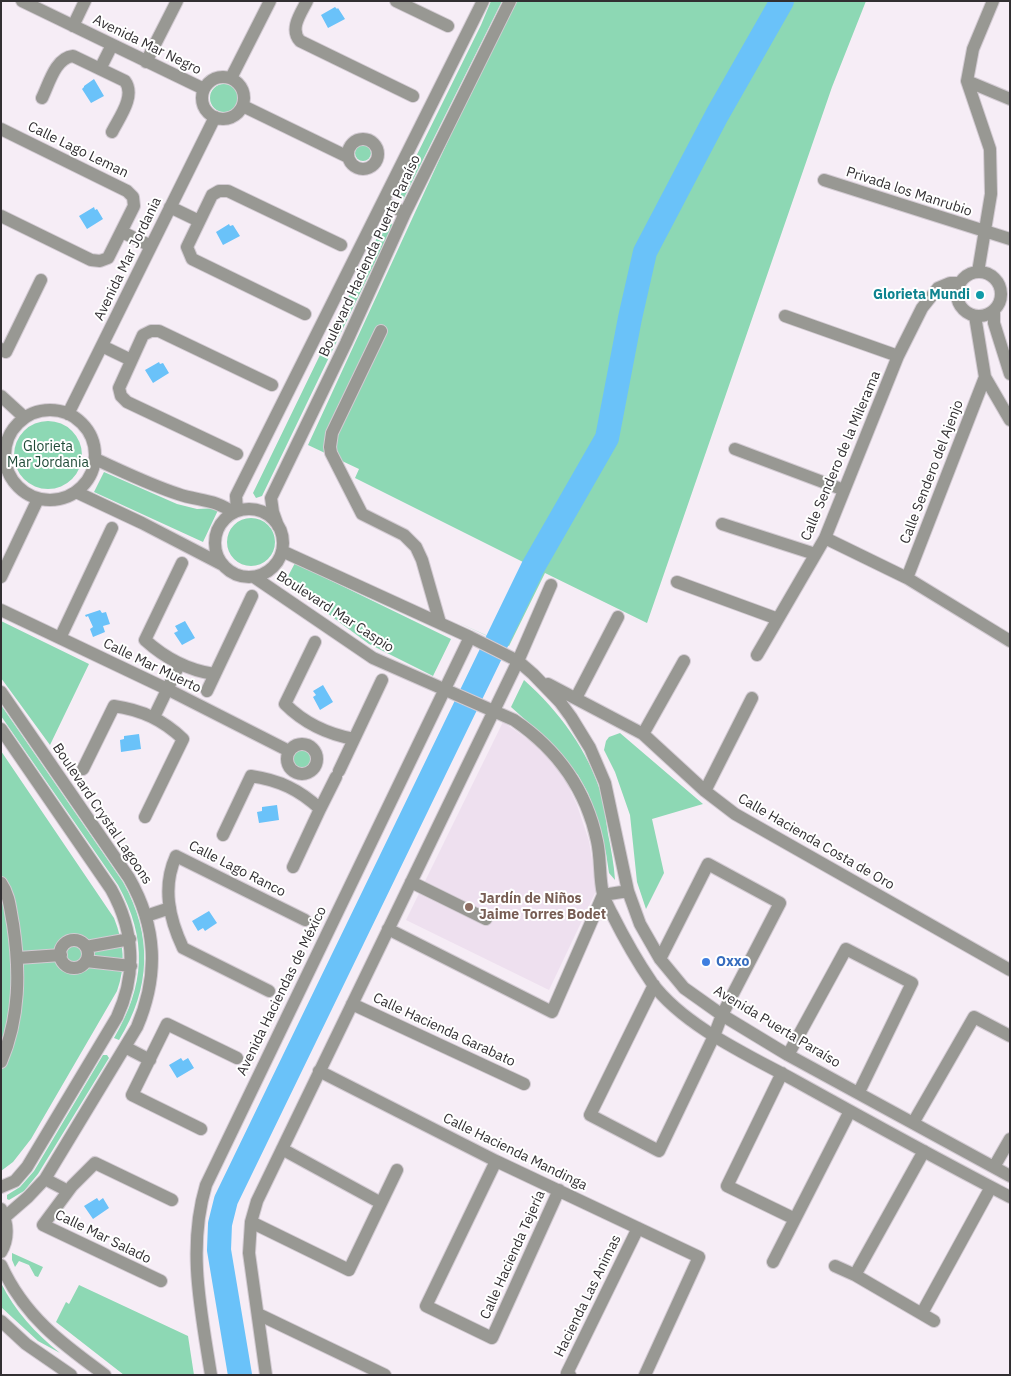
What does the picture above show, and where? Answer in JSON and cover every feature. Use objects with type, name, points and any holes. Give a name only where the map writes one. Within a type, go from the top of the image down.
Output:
[{"type":"street","name":"Avenida Mar Negro","points":[[22,1],[204,89]]},
{"type":"street","points":[[73,26],[85,1]]},
{"type":"street","points":[[146,62],[176,1]]},
{"type":"street","points":[[231,78],[270,1]]},
{"type":"street","points":[[306,1],[295,29],[297,38],[300,41],[413,96]]},
{"type":"street","points":[[396,1],[448,26]]},
{"type":"street","name":"Boulevard Hacienda Puerta Paraíso","points":[[235,512],[236,496],[483,1]]},
{"type":"street","name":"Boulevard Hacienda Puerta Paraíso","points":[[278,526],[271,498],[346,343],[405,213],[510,1]]},
{"type":"street","points":[[978,272],[991,194],[990,149],[967,81],[973,49],[993,1]]},
{"type":"street","points":[[100,69],[112,45]]},
{"type":"street","points":[[42,98],[58,64],[64,59],[73,56],[125,81],[130,89],[129,98],[112,132]]},
{"type":"street","points":[[218,77],[231,78],[237,82],[244,93],[243,106],[236,114],[226,119],[215,117],[208,112],[204,105],[202,98],[204,89],[212,80],[218,77]]},
{"type":"street","points":[[967,81],[1010,99]]},
{"type":"street","points":[[243,106],[348,157]]},
{"type":"street","name":"Avenida Mar Jordania","points":[[68,414],[215,117]]},
{"type":"street","name":"Calle Lago Leman","points":[[1,129],[130,194],[133,197],[134,206],[108,258],[95,261],[1,216]]},
{"type":"street","name":"Privada los Manrubio","points":[[824,180],[1010,239]]},
{"type":"street","points":[[305,314],[192,259],[187,247],[199,220],[212,195],[223,190],[340,245]]},
{"type":"street","points":[[384,202],[405,213]]},
{"type":"street","points":[[170,207],[199,220]]},
{"type":"street","points":[[122,232],[151,246]]},
{"type":"street","points":[[978,272],[989,274],[997,281],[1001,292],[1000,302],[994,311],[985,316],[974,316],[965,311],[959,303],[957,292],[960,283],[971,274],[978,272]]},
{"type":"street","points":[[1,349],[6,352],[41,280]]},
{"type":"street","name":"Calle Sendero de la Milerama","points":[[756,655],[825,538],[898,356],[922,308],[938,288],[950,283],[960,283]]},
{"type":"street","points":[[994,311],[994,323],[1010,374]]},
{"type":"street","points":[[785,316],[898,356]]},
{"type":"street","points":[[974,316],[985,377],[1010,420]]},
{"type":"street","points":[[237,454],[124,399],[119,388],[143,335],[155,330],[272,385]]},
{"type":"street","points":[[381,331],[332,433],[331,453],[362,514],[404,535],[416,547],[422,560],[440,623]]},
{"type":"street","points":[[102,346],[131,360]]},
{"type":"street","name":"Calle Sendero del Ajenjo","points":[[907,578],[985,377]]},
{"type":"street","points":[[1,396],[24,417]]},
{"type":"street","points":[[46,410],[57,410],[68,414],[78,420],[91,437],[95,448],[95,459],[89,478],[76,492],[64,498],[51,501],[38,499],[25,493],[14,484],[7,472],[3,457],[5,446],[9,435],[24,417],[46,410]]},
{"type":"street","points":[[734,449],[844,490]]},
{"type":"street","points":[[95,459],[180,495],[206,500],[225,506],[235,512]]},
{"type":"street","points":[[76,492],[142,523],[237,575],[254,577],[266,572],[277,563],[282,551],[283,538],[278,526],[267,514],[252,509],[235,512],[221,523],[215,537],[216,552],[223,566]]},
{"type":"street","points":[[1,577],[38,499]]},
{"type":"street","points":[[722,524],[815,554]]},
{"type":"street","points":[[60,638],[112,528]]},
{"type":"street","points":[[1,554],[22,534]]},
{"type":"street","points":[[825,538],[907,578],[1010,641]]},
{"type":"street","name":"Boulevard Mar Caspio","points":[[282,551],[470,637],[513,659]]},
{"type":"street","points":[[182,562],[146,640],[156,650],[179,664],[214,674]]},
{"type":"street","name":"Boulevard Mar Caspio","points":[[254,577],[373,658],[489,709]]},
{"type":"street","points":[[677,582],[778,619]]},
{"type":"street","points":[[266,1375],[249,1253],[251,1222],[256,1201],[411,882],[489,709],[551,585]]},
{"type":"street","points":[[206,691],[252,596]]},
{"type":"street","name":"Calle Mar Muerto","points":[[1,610],[167,689],[289,750]]},
{"type":"street","points":[[576,698],[618,617]]},
{"type":"street","name":"Avenida Haciendas de México","points":[[211,1375],[202,1318],[195,1252],[199,1213],[206,1185],[450,692],[470,637]]},
{"type":"street","points":[[315,642],[285,704],[295,714],[318,728],[354,738]]},
{"type":"street","name":"Avenida Puerta Paraíso","points":[[513,659],[540,680],[571,716],[594,757],[605,783],[628,891],[640,924],[660,959],[684,988],[722,1015],[788,1055],[1010,1176]]},
{"type":"street","points":[[643,734],[684,661]]},
{"type":"street","points":[[154,717],[179,664]]},
{"type":"street","points":[[293,867],[382,680]]},
{"type":"street","name":"Calle Hacienda Costa de Oro","points":[[540,680],[643,734],[705,792],[735,814],[1010,970]]},
{"type":"street","name":"Boulevard Crystal Lagoons","points":[[1,692],[129,878],[137,892],[146,916],[152,951],[151,982],[143,1012],[122,1050],[45,1179],[28,1197],[3,1213]]},
{"type":"street","points":[[705,792],[752,698]]},
{"type":"street","points":[[83,769],[114,706],[142,712],[165,723],[184,739],[145,816]]},
{"type":"street","points":[[489,709],[514,720],[535,735],[555,756],[572,779],[593,826],[600,858],[603,895],[628,947],[654,985],[685,1016],[714,1036],[1010,1197]]},
{"type":"street","points":[[310,746],[318,728]]},
{"type":"street","points":[[1,729],[111,889],[123,913],[130,939],[131,966],[123,1005],[102,1042],[27,1167],[15,1181],[1,1187]]},
{"type":"street","points":[[300,744],[310,746],[317,756],[316,765],[308,772],[298,773],[293,771],[287,763],[289,750],[300,744]]},
{"type":"street","points":[[290,787],[298,773]]},
{"type":"street","points":[[223,835],[251,776],[272,780],[290,787],[320,809]]},
{"type":"street","name":"Calle Lago Ranco","points":[[269,990],[183,948],[177,935],[170,908],[168,880],[176,856],[305,920]]},
{"type":"street","points":[[654,985],[590,1115],[659,1151],[714,1036],[722,1015],[780,903],[708,864],[660,959]]},
{"type":"street","points":[[411,882],[486,919]]},
{"type":"street","points":[[1,883],[8,896],[18,958],[18,985],[14,1016],[11,1033],[1,1062]]},
{"type":"street","points":[[603,895],[628,891]]},
{"type":"street","points":[[388,929],[552,1012],[603,895]]},
{"type":"street","points":[[146,916],[170,908]]},
{"type":"street","points":[[86,948],[130,939]]},
{"type":"street","points":[[71,940],[80,941],[86,948],[88,956],[86,961],[79,966],[71,967],[63,962],[61,955],[63,945],[71,940]]},
{"type":"street","points":[[788,1055],[846,949],[912,983],[859,1092]]},
{"type":"street","points":[[18,958],[61,955]]},
{"type":"street","points":[[86,961],[131,966]]},
{"type":"street","name":"Calle Hacienda Garabato","points":[[352,1004],[524,1084]]},
{"type":"street","points":[[913,1123],[974,1018],[1010,1036]]},
{"type":"street","points":[[200,1129],[132,1096],[167,1024],[237,1058]]},
{"type":"street","points":[[102,1042],[150,1060]]},
{"type":"street","name":"Calle Hacienda Mandinga","points":[[319,1072],[496,1161],[699,1257],[644,1375]]},
{"type":"street","points":[[782,1073],[727,1186],[795,1219]]},
{"type":"street","points":[[773,1262],[850,1111]]},
{"type":"street","points":[[994,1167],[1010,1139]]},
{"type":"street","points":[[282,1148],[381,1203]]},
{"type":"street","points":[[855,1275],[924,1151]]},
{"type":"street","name":"Calle Hacienda Tejería","points":[[496,1161],[426,1306],[492,1338],[559,1190]]},
{"type":"street","name":"Calle Mar Salado","points":[[161,1281],[43,1225],[68,1191],[95,1163],[172,1200]]},
{"type":"street","points":[[251,1222],[349,1270],[397,1170]]},
{"type":"street","name":"Calle Mar Salado","points":[[45,1179],[68,1191]]},
{"type":"street","points":[[922,1313],[991,1187]]},
{"type":"street","points":[[1,1252],[7,1228],[3,1213]]},
{"type":"street","name":"Hacienda Las Animas","points":[[570,1375],[567,1374],[638,1228]]},
{"type":"street","points":[[1,1265],[11,1286],[29,1311],[48,1332],[105,1375]]},
{"type":"street","points":[[835,1266],[855,1275],[934,1321]]},
{"type":"street","points":[[258,1314],[385,1375]]},
{"type":"street","points":[[1,1321],[26,1344],[65,1373],[74,1352]]},
{"type":"shaded area","points":[[503,722],[538,746],[564,776],[577,805],[589,841],[597,889],[549,990],[406,920]]},
{"type":"green space","points":[[491,1],[502,1],[403,200],[399,200],[396,197]]},
{"type":"green space","points":[[517,1],[866,1],[832,87],[647,623],[545,573],[509,646],[457,622],[488,636],[523,562],[355,478],[359,469],[308,445],[464,106]]},
{"type":"green space","points":[[224,84],[234,88],[238,98],[234,108],[224,112],[214,108],[210,98],[214,88]]},
{"type":"green space","points":[[360,145],[366,145],[371,150],[369,159],[360,161],[355,156],[355,150]]},
{"type":"green space","points":[[386,219],[389,219],[393,225],[262,496],[256,498],[253,493]]},
{"type":"green space","name":"Glorieta Mar Jordania","points":[[48,421],[61,424],[72,431],[79,442],[82,455],[79,468],[72,479],[61,486],[48,489],[35,486],[24,479],[17,468],[14,455],[17,442],[24,431],[35,424]]},
{"type":"green space","points":[[104,472],[177,504],[197,509],[219,508],[203,542],[94,492]]},
{"type":"green space","points":[[251,518],[260,520],[268,525],[273,533],[275,542],[273,551],[268,559],[260,564],[251,566],[242,564],[234,559],[229,551],[227,542],[229,533],[234,525],[242,520]]},
{"type":"green space","points":[[295,563],[451,639],[433,676],[369,644],[285,582]]},
{"type":"green space","points":[[1,621],[89,664],[50,745],[1,678]]},
{"type":"green space","points":[[524,680],[549,705],[571,732],[589,763],[602,796],[615,880],[609,873],[597,817],[588,793],[578,775],[548,740],[511,707]]},
{"type":"green space","points":[[1,705],[123,882],[133,902],[140,922],[144,962],[137,1001],[130,1020],[119,1040],[114,1038],[132,999],[137,981],[139,962],[138,944],[128,905],[118,885],[1,716]]},
{"type":"green space","points":[[620,733],[703,804],[652,819],[664,873],[646,909],[637,882],[630,815],[615,772],[604,750],[609,737]]},
{"type":"green space","points":[[302,750],[308,753],[311,759],[308,765],[302,768],[296,765],[293,759],[296,753]]},
{"type":"green space","points":[[1,751],[114,918],[122,945],[123,964],[117,991],[31,1139],[13,1162],[1,1171]]},
{"type":"green space","points":[[103,1055],[107,1055],[109,1058],[38,1174],[24,1191],[9,1200],[7,1199],[7,1195],[20,1187],[34,1171]]},
{"type":"green space","points":[[12,1253],[43,1267],[38,1277],[35,1276],[29,1265],[19,1261],[15,1267]]},
{"type":"green space","points":[[1,1283],[26,1321],[60,1353],[38,1341],[1,1307]]},
{"type":"green space","points":[[79,1285],[188,1336],[194,1375],[124,1375],[56,1322],[66,1302],[69,1304]]},
{"type":"water","points":[[335,7],[338,8],[345,19],[328,28],[321,15]]},
{"type":"water","points":[[94,79],[104,96],[91,103],[82,89]]},
{"type":"water","points":[[94,207],[103,219],[87,229],[79,216]]},
{"type":"water","points":[[229,224],[230,226],[233,225],[240,236],[223,245],[216,232]]},
{"type":"water","points":[[159,362],[160,364],[163,363],[169,373],[153,383],[145,370]]},
{"type":"water","points":[[100,610],[102,613],[106,612],[110,624],[103,626],[105,632],[93,637],[90,629],[93,627],[88,616],[86,617],[85,615]]},
{"type":"water","points":[[185,621],[195,638],[182,645],[174,633],[178,631],[175,626]]},
{"type":"water","points":[[323,685],[333,702],[320,710],[313,697],[316,695],[313,691]]},
{"type":"water","points":[[139,734],[141,749],[121,752],[120,740],[124,739],[124,736]]},
{"type":"water","points":[[277,805],[279,820],[259,823],[257,812],[262,811],[262,807]]},
{"type":"water","points":[[209,911],[217,923],[205,931],[203,928],[198,931],[192,921]]},
{"type":"water","points":[[181,1058],[183,1061],[188,1058],[194,1068],[177,1078],[169,1065]]},
{"type":"water","points":[[97,1198],[99,1201],[103,1198],[109,1208],[93,1219],[84,1206]]},
{"type":"waterway","points":[[240,1375],[219,1250],[220,1224],[226,1200],[533,567],[607,438],[645,252],[717,115],[782,1]]},
{"type":"place","name":"Glorieta Mundi","points":[[980,295]]},
{"type":"place","name":"Jardín de Niños Jaime Torres Bodet","points":[[469,907]]},
{"type":"place","name":"Oxxo","points":[[706,962]]}]
